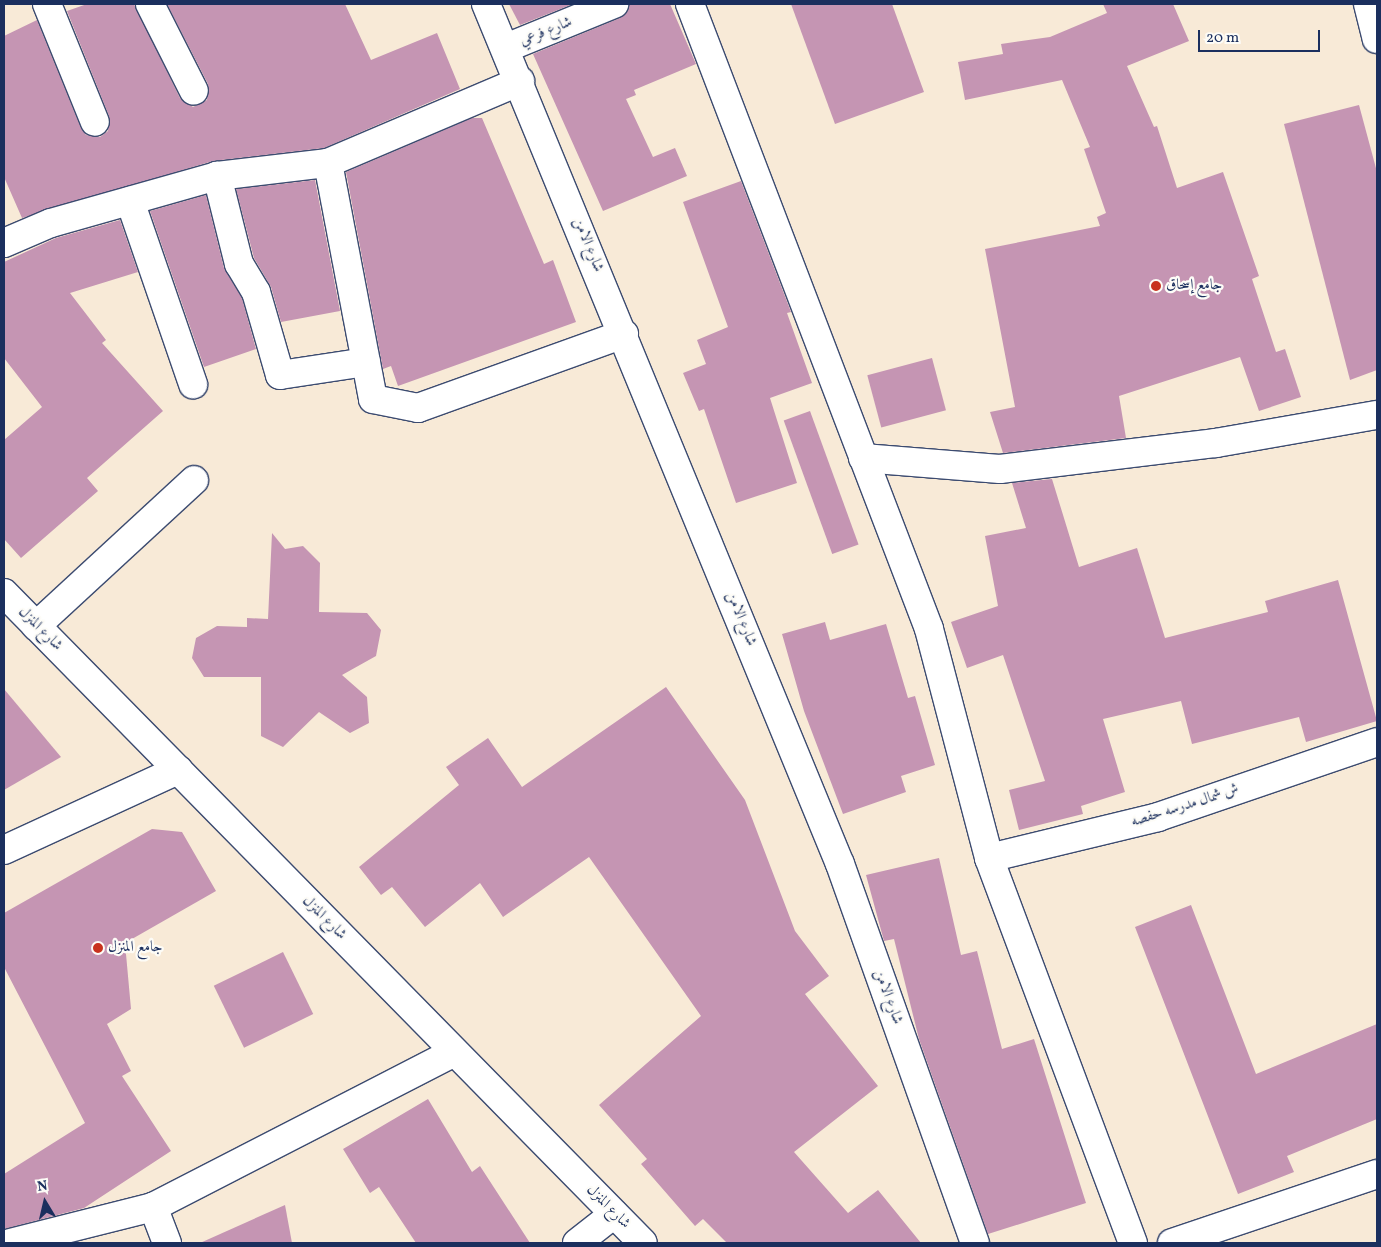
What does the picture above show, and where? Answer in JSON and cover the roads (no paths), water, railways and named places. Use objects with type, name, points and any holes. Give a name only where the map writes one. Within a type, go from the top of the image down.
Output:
[{"type":"street","points":[[46,4],[95,122]]},
{"type":"street","points":[[150,4],[194,91]]},
{"type":"street","name":"شارع الامن","points":[[486,4],[520,81],[840,864],[975,1243]]},
{"type":"street","name":"شارع فرعي","points":[[506,48],[614,4]]},
{"type":"street","points":[[690,4],[929,629],[989,858],[1133,1243]]},
{"type":"street","points":[[1368,4],[1377,39]]},
{"type":"street","points":[[4,243],[51,223],[217,176],[328,163],[520,81]]},
{"type":"street","points":[[328,163],[373,399],[418,408],[624,334]]},
{"type":"street","points":[[217,176],[239,264],[256,292],[280,375],[366,362]]},
{"type":"street","points":[[130,201],[193,384]]},
{"type":"street","points":[[863,458],[1000,469],[1216,443],[1377,415]]},
{"type":"street","points":[[36,626],[194,480]]},
{"type":"street","name":"شارع المنزل","points":[[4,593],[644,1243]]},
{"type":"street","name":"ش شمال مدرسه حفصه","points":[[989,858],[1158,817],[1377,742]]},
{"type":"street","points":[[4,850],[178,770]]},
{"type":"street","points":[[10,1243],[153,1207],[455,1052]]},
{"type":"street","points":[[1172,1243],[1377,1174]]},
{"type":"street","points":[[153,1207],[167,1243]]},
{"type":"street","points":[[577,1243],[614,1214]]},
{"type":"place","name":"جامع إسحاق","points":[[1156,286]]},
{"type":"place","name":"جامع المنزل","points":[[98,948]]}]
